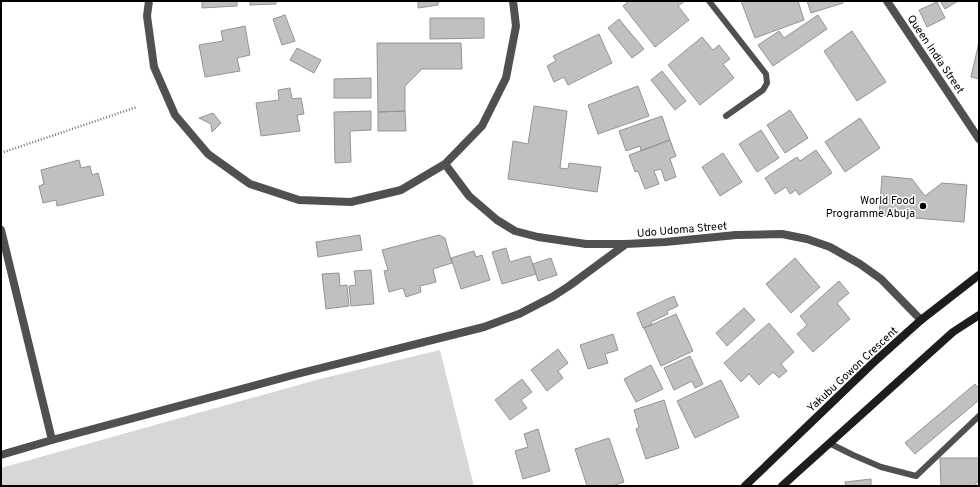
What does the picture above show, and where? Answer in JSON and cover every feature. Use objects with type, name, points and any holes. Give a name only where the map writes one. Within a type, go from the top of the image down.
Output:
[{"type":"main road","name":"Yakubu Gowon Crescent","points":[[745,486],[873,363],[921,320],[979,275]]},
{"type":"main road","points":[[782,486],[953,332],[979,315]]},
{"type":"street","points":[[149,1],[147,16],[154,67],[175,115],[208,154],[250,184],[299,200],[351,202],[401,190],[445,164],[482,126],[506,78],[516,26],[513,1]]},
{"type":"street","name":"Queen India Street","points":[[887,1],[979,139]]},
{"type":"street","name":"Udo Udoma Street","points":[[445,164],[469,196],[496,220],[515,231],[538,237],[586,244],[665,242],[736,235],[782,234],[807,239],[830,247],[860,264],[881,279],[921,320]]},
{"type":"street","points":[[1,230],[52,440]]},
{"type":"street","points":[[1,455],[289,376],[484,327],[519,314],[552,297],[626,244]]},
{"type":"lane","points":[[709,1],[766,74],[767,83],[763,90],[726,116]]},
{"type":"lane","points":[[829,443],[881,467],[916,476],[979,416]]},
{"type":"path","points":[[1,153],[137,107]]},
{"type":"shaded area","points":[[440,350],[474,486],[1,486],[1,468],[320,379]]},
{"type":"building","points":[[202,1],[237,1],[237,6],[202,8]]},
{"type":"building","points":[[250,1],[276,1],[276,4],[250,5]]},
{"type":"building","points":[[418,1],[442,1],[438,2],[438,5],[418,8]]},
{"type":"building","points":[[629,1],[685,1],[678,6],[689,20],[655,47],[623,6]]},
{"type":"building","points":[[741,1],[798,1],[804,20],[755,38]]},
{"type":"building","points":[[807,1],[843,1],[843,3],[811,13]]},
{"type":"building","points":[[940,1],[958,1],[945,9]]},
{"type":"building","points":[[937,2],[945,18],[927,27],[919,10]]},
{"type":"building","points":[[285,15],[295,41],[282,45],[273,19]]},
{"type":"building","points":[[818,15],[827,29],[773,66],[758,45],[779,31],[784,38]]},
{"type":"building","points":[[430,18],[484,18],[484,38],[430,39]]},
{"type":"building","points":[[619,19],[644,49],[632,58],[608,28]]},
{"type":"building","points":[[245,26],[250,55],[237,58],[240,71],[205,77],[199,45],[223,41],[221,31]]},
{"type":"building","points":[[852,31],[886,82],[857,101],[824,51]]},
{"type":"building","points":[[599,34],[612,63],[568,85],[564,77],[554,82],[547,66],[556,61],[553,56]]},
{"type":"building","points":[[702,37],[713,50],[719,45],[730,59],[723,64],[734,78],[700,105],[668,65]]},
{"type":"building","points":[[979,42],[979,79],[971,77]]},
{"type":"building","points":[[377,43],[461,43],[462,69],[422,69],[405,86],[405,111],[378,112]]},
{"type":"building","points":[[297,48],[321,60],[314,73],[290,60]]},
{"type":"building","points":[[662,71],[686,101],[675,110],[651,80]]},
{"type":"building","points":[[371,78],[371,98],[334,98],[334,79]]},
{"type":"building","points":[[638,86],[649,116],[598,134],[588,105]]},
{"type":"building","points":[[290,88],[292,99],[301,98],[304,114],[297,115],[300,131],[261,136],[256,103],[279,100],[278,90]]},
{"type":"building","points":[[534,106],[567,111],[560,168],[568,169],[569,163],[601,167],[597,192],[508,179],[513,141],[528,144]]},
{"type":"building","points":[[790,110],[808,138],[785,153],[767,125]]},
{"type":"building","points":[[371,111],[371,130],[350,131],[351,162],[335,163],[334,112]]},
{"type":"building","points":[[405,111],[406,131],[378,131],[378,112]]},
{"type":"building","points":[[213,113],[221,123],[212,132],[211,124],[199,118]]},
{"type":"building","points":[[662,116],[670,140],[641,151],[640,146],[626,151],[619,131]]},
{"type":"building","points":[[860,118],[880,148],[845,172],[825,142]]},
{"type":"building","points":[[761,130],[779,158],[757,172],[739,144]]},
{"type":"building","points":[[670,140],[676,156],[670,159],[676,177],[665,181],[661,169],[654,171],[659,184],[645,189],[638,171],[635,172],[629,155]]},
{"type":"building","points":[[816,150],[832,173],[799,195],[796,190],[790,194],[786,187],[775,194],[765,178],[797,157],[800,161]]},
{"type":"building","points":[[723,153],[742,182],[720,196],[702,167]]},
{"type":"building","points":[[79,160],[81,168],[90,166],[92,175],[98,173],[104,195],[57,206],[56,200],[43,203],[39,186],[44,184],[41,170]]},
{"type":"building","name":"World Food Programme Abuja","points":[[882,176],[912,179],[925,196],[942,183],[967,185],[964,222],[879,215]]},
{"type":"building","points":[[360,235],[362,250],[318,257],[316,242]]},
{"type":"building","points":[[439,235],[445,238],[452,263],[433,269],[436,282],[420,286],[421,292],[406,297],[403,288],[389,292],[384,271],[388,270],[382,250]]},
{"type":"building","points":[[506,248],[510,262],[530,256],[536,274],[502,284],[492,252]]},
{"type":"building","points":[[474,251],[476,257],[482,255],[490,280],[461,289],[451,258]]},
{"type":"building","points":[[551,258],[557,275],[538,281],[533,264]]},
{"type":"building","points":[[795,258],[820,287],[791,313],[766,284]]},
{"type":"building","points":[[371,270],[374,304],[351,306],[349,286],[356,285],[354,271]]},
{"type":"building","points":[[339,273],[340,286],[347,285],[349,306],[326,309],[322,274]]},
{"type":"building","points":[[839,281],[849,293],[837,303],[850,319],[813,352],[797,334],[807,325],[800,316]]},
{"type":"building","points":[[674,296],[678,306],[667,311],[668,314],[651,322],[652,325],[643,328],[637,313]]},
{"type":"building","points":[[744,308],[755,320],[727,346],[716,333]]},
{"type":"building","points":[[676,314],[693,351],[661,366],[644,328]]},
{"type":"building","points":[[769,323],[794,352],[781,364],[787,371],[779,378],[773,372],[759,385],[749,374],[741,382],[724,363]]},
{"type":"building","points":[[613,334],[618,350],[605,354],[608,363],[588,369],[580,345]]},
{"type":"building","points":[[558,349],[568,363],[558,371],[563,378],[547,391],[531,370]]},
{"type":"building","points":[[690,356],[703,384],[695,388],[692,381],[674,390],[664,368]]},
{"type":"building","points":[[651,365],[663,389],[636,402],[624,379]]},
{"type":"building","points":[[522,379],[532,392],[521,400],[527,408],[510,420],[495,400]]},
{"type":"building","points":[[721,380],[739,417],[695,438],[677,401]]},
{"type":"building","points":[[975,384],[979,389],[979,400],[915,454],[905,443]]},
{"type":"building","points":[[664,400],[679,448],[646,459],[636,429],[639,427],[634,410]]},
{"type":"building","points":[[538,429],[550,471],[523,479],[515,451],[528,447],[524,434]]},
{"type":"building","points":[[609,438],[624,482],[612,486],[587,486],[575,449]]},
{"type":"building","points":[[940,458],[979,458],[979,482],[976,482],[976,486],[941,486]]},
{"type":"building","points":[[871,479],[871,486],[846,486],[845,482]]},
{"type":"place","name":"World Food Programme Abuja","points":[[923,206]]}]
